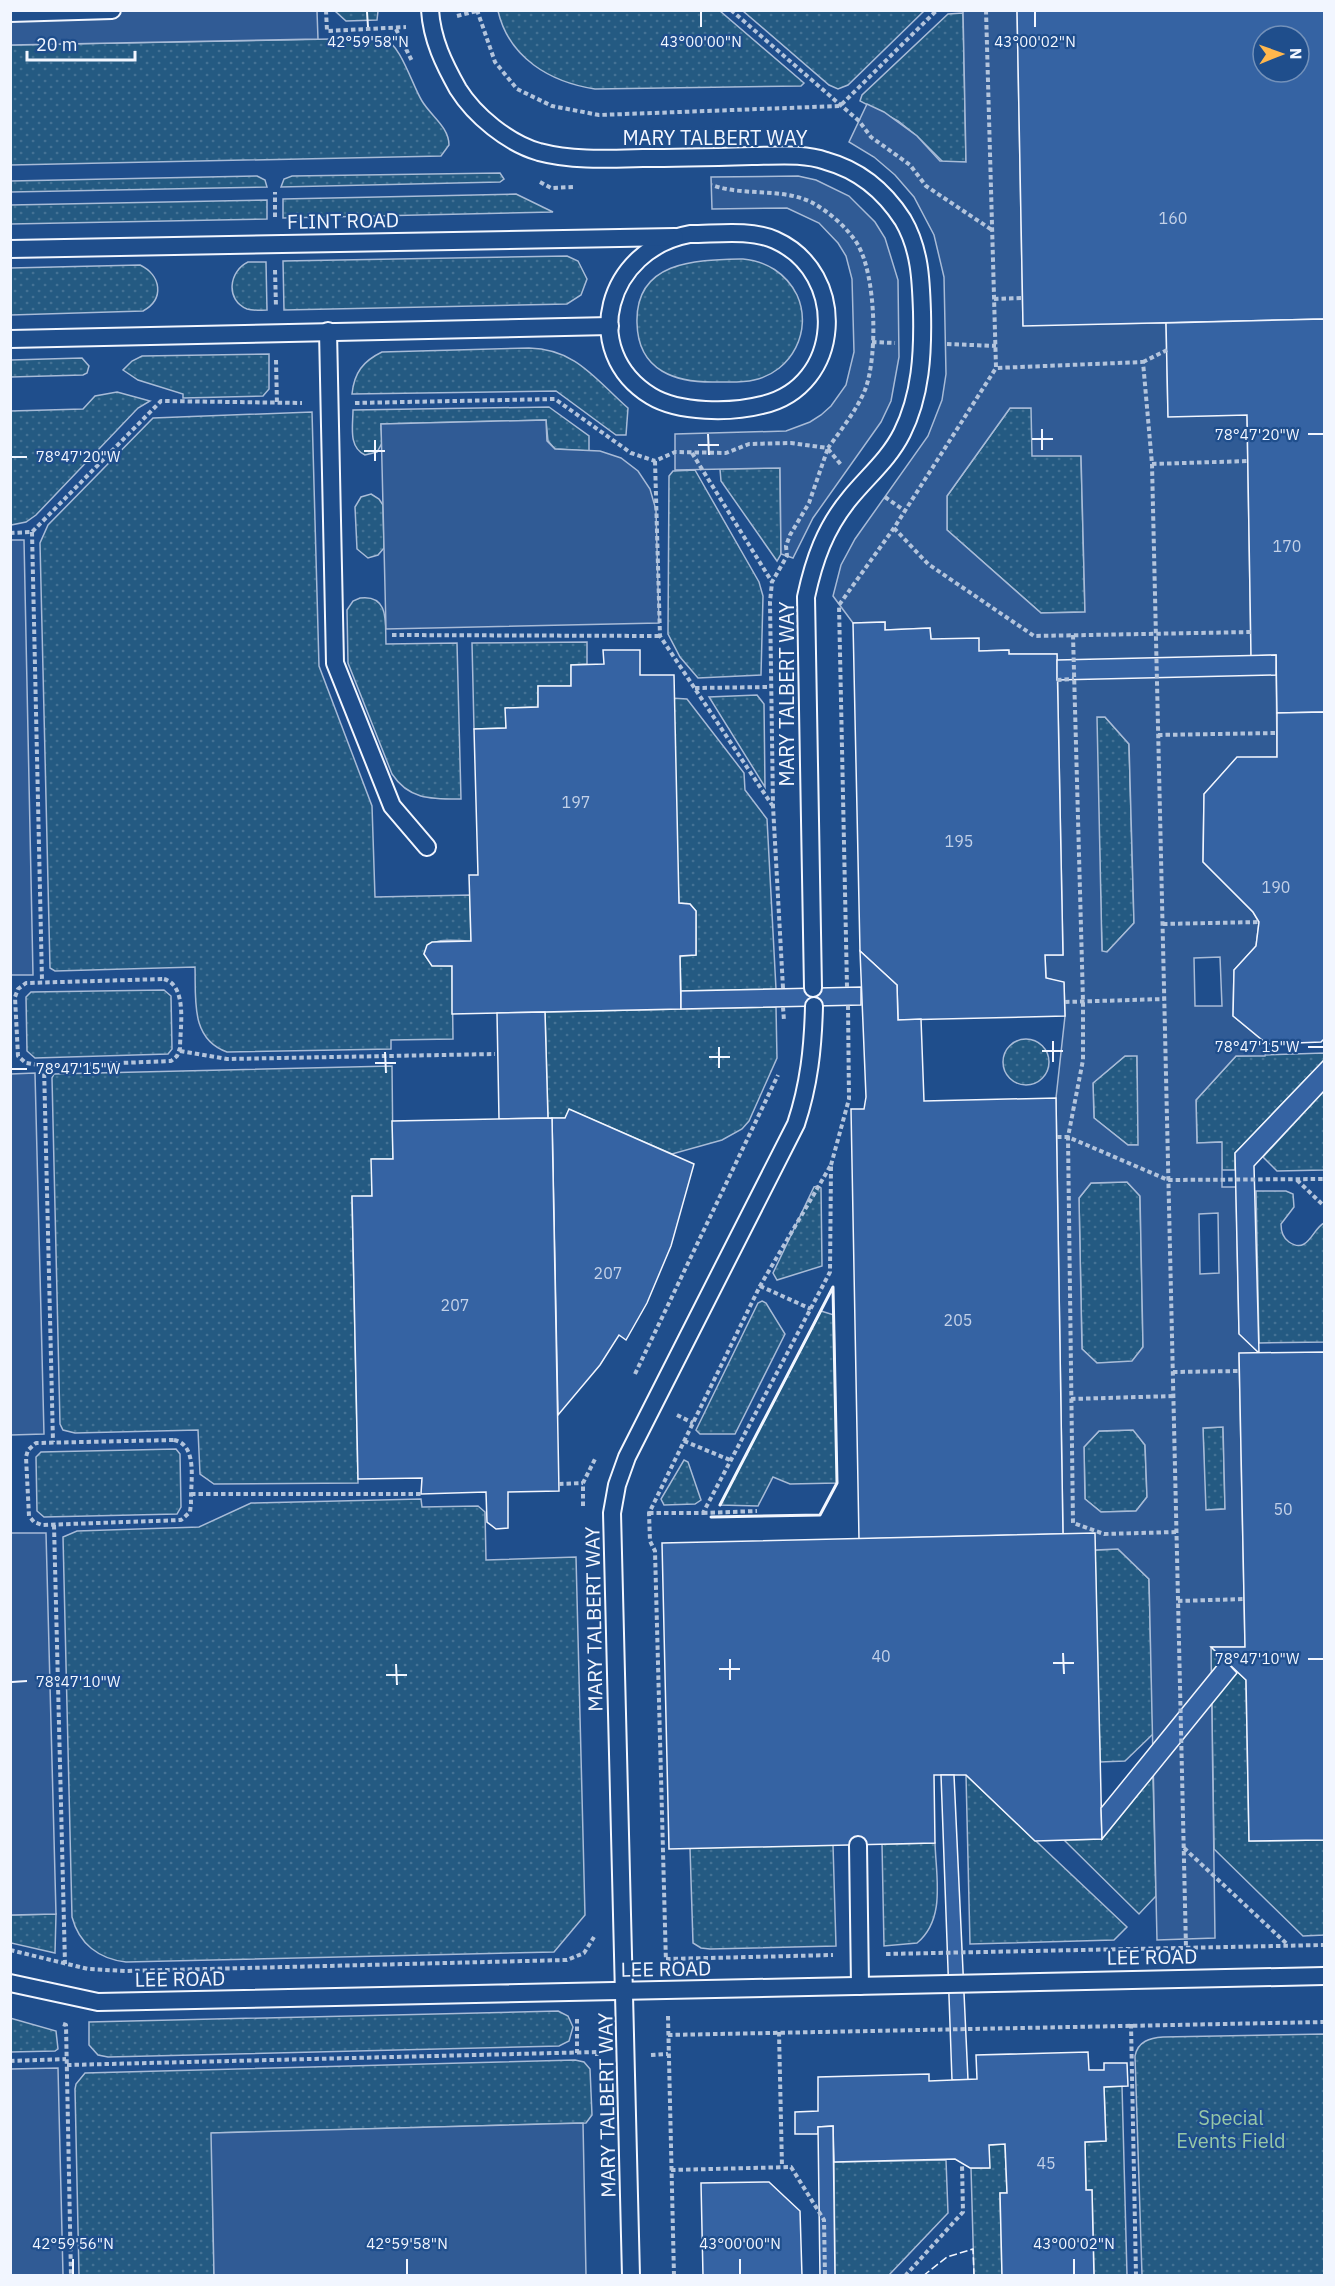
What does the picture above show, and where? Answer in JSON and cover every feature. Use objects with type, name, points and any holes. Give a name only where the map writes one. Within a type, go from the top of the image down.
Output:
[{"type":"lane","points":[[10,13],[112,10]]},
{"type":"lane","name":"MARY TALBERT WAY","points":[[430,10],[441,58],[465,100],[497,131],[538,152],[587,159],[806,156],[825,160],[862,177],[879,190],[893,205],[913,241],[921,282],[922,343],[919,383],[913,409],[888,457],[834,519],[821,544],[806,597],[813,987]]},
{"type":"lane","points":[[723,234],[760,236],[787,246],[804,260],[823,291],[828,319],[824,348],[811,374],[789,394],[763,405],[693,409],[678,407],[651,396],[630,377],[616,352],[610,326],[615,294],[628,269],[649,249],[675,237],[723,234]]},
{"type":"lane","name":"FLINT ROAD","points":[[10,249],[675,237]]},
{"type":"lane","points":[[10,339],[610,326]]},
{"type":"lane","points":[[328,331],[335,663],[392,806],[427,847]]},
{"type":"lane","name":"MARY TALBERT WAY","points":[[631,2276],[626,1990],[612,1513],[617,1485],[635,1440],[796,1124],[807,1090],[812,1055],[814,1006]]},
{"type":"lane","points":[[858,1845],[860,1986]]},
{"type":"lane","name":"LEE ROAD","points":[[10,1983],[99,2002],[1324,1976]]},
{"type":"path","points":[[326,10],[327,31]]},
{"type":"path","points":[[477,10],[495,62],[517,89],[552,106],[600,115],[840,106],[937,10]]},
{"type":"path","points":[[731,10],[859,121],[871,137],[910,165],[926,186],[993,231]]},
{"type":"path","points":[[847,987],[839,605],[906,511],[996,368],[986,10]]},
{"type":"path","points":[[275,192],[277,404]]},
{"type":"path","points":[[994,299],[1022,298]]},
{"type":"path","points":[[872,342],[899,343]]},
{"type":"path","points":[[946,344],[996,346]]},
{"type":"path","points":[[996,368],[1143,362],[1167,350]]},
{"type":"path","points":[[1143,362],[1152,464],[1186,1948]]},
{"type":"path","points":[[783,988],[772,806],[769,687],[772,582],[787,556],[786,546],[790,535],[809,503],[828,448],[847,471]]},
{"type":"path","points":[[691,452],[772,582]]},
{"type":"path","points":[[655,461],[660,636],[772,806]]},
{"type":"path","points":[[1152,464],[1248,461]]},
{"type":"path","points":[[885,497],[906,511]]},
{"type":"path","points":[[894,528],[928,564],[1034,636],[1251,632]]},
{"type":"path","points":[[10,532],[32,532],[42,982]]},
{"type":"path","points":[[392,635],[660,636]]},
{"type":"path","points":[[1073,635],[1083,1001],[1083,1059],[1068,1137],[1073,1522],[1104,1534],[1177,1532]]},
{"type":"path","points":[[1057,680],[1074,679]]},
{"type":"path","points":[[694,688],[769,687]]},
{"type":"path","points":[[1158,735],[1277,733]]},
{"type":"path","points":[[1162,924],[1259,922]]},
{"type":"path","points":[[171,982],[179,995],[180,1051],[173,1060],[166,1063],[44,1066],[24,1062],[16,1050],[17,992],[26,983],[171,982]]},
{"type":"path","points":[[1065,1002],[1164,999]]},
{"type":"path","points":[[674,2276],[655,1551],[650,1541],[649,1513],[760,1286],[831,1165],[849,1099],[848,1005]]},
{"type":"path","points":[[783,1007],[784,1031]]},
{"type":"path","points":[[180,1051],[227,1059],[495,1054]]},
{"type":"path","points":[[44,1066],[53,1442]]},
{"type":"path","points":[[633,1380],[783,1066]]},
{"type":"path","points":[[1057,1137],[1068,1137],[1168,1180],[1324,1179]]},
{"type":"path","points":[[703,1513],[831,1272],[831,1165]]},
{"type":"path","points":[[1297,1180],[1324,1206]]},
{"type":"path","points":[[760,1286],[811,1309]]},
{"type":"path","points":[[1173,1372],[1239,1371]]},
{"type":"path","points":[[1071,1399],[1174,1396]]},
{"type":"path","points":[[684,1441],[730,1460]]},
{"type":"path","points":[[53,1442],[182,1442],[190,1452],[190,1494],[190,1512],[179,1521],[54,1525],[37,1523],[29,1516],[26,1457],[32,1446],[53,1442]]},
{"type":"path","points":[[583,1507],[583,1483],[597,1453]]},
{"type":"path","points":[[559,1484],[583,1483]]},
{"type":"path","points":[[190,1494],[421,1494]]},
{"type":"path","points":[[649,1513],[757,1511]]},
{"type":"path","points":[[54,1525],[65,1964]]},
{"type":"path","points":[[1178,1601],[1244,1599]]},
{"type":"path","points":[[1184,1848],[1288,1946]]},
{"type":"path","points":[[10,1950],[105,1971],[567,1960],[580,1956],[588,1950],[595,1933]]},
{"type":"path","points":[[666,1959],[1324,1945]]},
{"type":"path","points":[[668,2035],[1131,2024],[1324,2022]]},
{"type":"path","points":[[1131,2024],[1136,2276]]},
{"type":"path","points":[[66,2025],[71,2276]]},
{"type":"path","points":[[780,2032],[782,2167]]},
{"type":"path","points":[[10,2061],[67,2062],[597,2052]]},
{"type":"path","points":[[905,2276],[963,2212],[962,2164]]},
{"type":"path","points":[[671,2170],[791,2167],[824,2220],[825,2276]]},
{"type":"green space","points":[[335,11],[378,11],[377,20],[346,21]]},
{"type":"green space","points":[[498,11],[720,11],[804,83],[801,86],[595,89],[578,86],[547,74],[522,54],[511,42],[503,28]]},
{"type":"green space","points":[[743,11],[924,11],[848,85],[838,89],[829,85]]},
{"type":"green space","points":[[963,13],[966,162],[943,162],[898,121],[860,101],[862,95],[948,14]]},
{"type":"green space","points":[[383,38],[401,56],[422,101],[446,133],[449,145],[441,156],[11,165],[11,45]]},
{"type":"green space","points":[[500,173],[504,179],[500,182],[281,187],[284,179],[292,176]]},
{"type":"green space","points":[[257,176],[265,180],[267,187],[11,192],[11,181]]},
{"type":"green space","points":[[516,194],[553,212],[283,218],[283,199]]},
{"type":"green space","points":[[267,200],[267,219],[11,224],[11,205]]},
{"type":"green space","points":[[567,256],[578,261],[587,279],[581,295],[567,304],[284,310],[283,261]]},
{"type":"green space","points":[[743,259],[760,262],[781,274],[797,295],[802,322],[796,348],[789,359],[767,375],[749,381],[702,382],[674,377],[662,371],[644,353],[639,340],[637,323],[639,302],[646,287],[658,275],[689,263]]},
{"type":"green space","points":[[248,262],[266,262],[267,310],[247,309],[235,299],[232,286],[234,278],[242,266]]},
{"type":"green space","points":[[140,265],[152,275],[158,287],[155,300],[143,311],[11,315],[11,268]]},
{"type":"green space","points":[[529,348],[560,354],[595,377],[628,408],[626,435],[616,435],[556,391],[352,394],[357,374],[361,368],[382,352]]},
{"type":"green space","points":[[269,354],[269,389],[263,396],[183,398],[183,394],[138,380],[123,370],[132,361],[142,356]]},
{"type":"green space","points":[[82,358],[89,366],[87,373],[83,375],[11,377],[11,360]]},
{"type":"green space","points":[[117,392],[150,401],[138,408],[36,515],[26,522],[11,525],[11,411],[83,409],[95,396]]},
{"type":"green space","points":[[549,407],[589,436],[589,451],[555,449],[548,441],[546,420],[381,424],[382,443],[377,452],[365,455],[356,447],[353,436],[353,410]]},
{"type":"green space","points":[[1010,408],[1032,408],[1081,456],[1085,612],[1041,613],[947,530],[947,496]]},
{"type":"green space","points":[[312,412],[319,666],[372,806],[375,897],[470,895],[471,941],[443,940],[431,944],[424,954],[432,965],[452,966],[453,1039],[391,1040],[391,1049],[227,1052],[215,1046],[201,1028],[196,1005],[195,967],[55,971],[50,968],[40,543],[48,525],[153,418]]},
{"type":"green space","points":[[780,468],[781,554],[777,561],[721,481],[720,469]]},
{"type":"green space","points":[[695,470],[759,582],[763,596],[761,675],[698,678],[680,657],[668,634],[669,476],[673,471]]},
{"type":"green space","points":[[371,494],[383,505],[384,548],[378,555],[368,558],[357,549],[355,507],[361,497]]},
{"type":"green space","points":[[370,598],[381,606],[384,612],[386,644],[457,643],[461,799],[422,796],[406,789],[392,774],[348,663],[347,610],[353,601]]},
{"type":"green space","points":[[587,642],[587,664],[571,665],[571,686],[538,686],[538,707],[506,708],[506,728],[474,729],[472,643]]},
{"type":"green space","points":[[757,695],[764,704],[765,787],[709,697]]},
{"type":"green space","points":[[670,698],[687,699],[744,773],[745,790],[767,819],[776,989],[681,991],[680,956],[696,955],[696,911],[690,904],[679,903]]},
{"type":"green space","points":[[1096,717],[1105,717],[1129,744],[1134,923],[1107,952],[1102,952]]},
{"type":"green space","points":[[164,990],[171,996],[172,1049],[168,1054],[35,1058],[27,1051],[26,997],[31,992]]},
{"type":"green space","points":[[776,1007],[777,1058],[749,1121],[742,1129],[722,1140],[672,1154],[570,1110],[565,1118],[548,1118],[545,1012]]},
{"type":"green space","points":[[1026,1039],[1042,1046],[1049,1062],[1042,1078],[1026,1085],[1010,1078],[1003,1062],[1010,1046]]},
{"type":"green space","points":[[1324,1053],[1324,1060],[1235,1153],[1235,1170],[1222,1170],[1221,1142],[1197,1143],[1196,1100],[1236,1056]]},
{"type":"green space","points":[[1137,1055],[1139,1145],[1128,1145],[1094,1118],[1093,1083],[1125,1056]]},
{"type":"green space","points":[[392,1066],[393,1159],[372,1159],[372,1196],[352,1197],[358,1483],[214,1484],[200,1474],[198,1430],[75,1433],[63,1430],[60,1424],[52,1078],[54,1074]]},
{"type":"green space","points":[[1324,1091],[1324,1170],[1277,1171],[1263,1157]]},
{"type":"green space","points":[[1127,1182],[1140,1196],[1143,1347],[1132,1362],[1097,1363],[1082,1349],[1079,1198],[1091,1183]]},
{"type":"green space","points":[[814,1187],[821,1188],[822,1266],[777,1280],[773,1273]]},
{"type":"green space","points":[[1256,1191],[1286,1191],[1293,1194],[1294,1207],[1281,1227],[1285,1238],[1295,1245],[1301,1245],[1309,1240],[1324,1223],[1324,1342],[1259,1343]]},
{"type":"green space","points":[[762,1301],[766,1303],[785,1334],[735,1434],[700,1434],[696,1430],[758,1303]]},
{"type":"green space","points":[[821,1311],[834,1315],[837,1483],[790,1484],[773,1477],[758,1506],[720,1505]]},
{"type":"green space","points":[[1223,1427],[1225,1509],[1205,1510],[1203,1428]]},
{"type":"green space","points":[[1134,1430],[1145,1445],[1147,1497],[1136,1511],[1101,1512],[1085,1499],[1084,1447],[1099,1431]]},
{"type":"green space","points":[[176,1449],[180,1454],[181,1507],[177,1514],[44,1517],[37,1511],[36,1457],[41,1452]]},
{"type":"green space","points":[[684,1460],[688,1462],[701,1500],[695,1504],[664,1505],[661,1499]]},
{"type":"green space","points":[[421,1499],[422,1507],[478,1506],[485,1512],[486,1560],[576,1557],[585,1915],[554,1952],[126,1962],[99,1954],[85,1942],[75,1927],[72,1917],[63,1537],[77,1531],[199,1527],[251,1503]]},
{"type":"green space","points":[[1118,1549],[1149,1579],[1153,1734],[1125,1761],[1100,1762],[1095,1550]]},
{"type":"green space","points":[[1211,1647],[1246,1680],[1249,1841],[1324,1840],[1324,1935],[1303,1936],[1214,1849]]},
{"type":"green space","points":[[966,1775],[1127,1927],[1114,1940],[970,1944]]},
{"type":"green space","points":[[1153,1776],[1156,1896],[1139,1914],[1064,1840],[1102,1839]]},
{"type":"green space","points":[[935,1843],[937,1897],[932,1922],[917,1943],[884,1946],[882,1844]]},
{"type":"green space","points":[[833,1845],[836,1946],[710,1949],[701,1948],[693,1943],[690,1848]]},
{"type":"green space","points":[[56,1914],[55,1953],[11,1943],[10,1915]]},
{"type":"green space","points":[[558,2011],[568,2016],[573,2027],[569,2041],[559,2046],[108,2057],[98,2055],[89,2045],[89,2022]]},
{"type":"green space","points":[[10,2018],[56,2031],[58,2049],[55,2051],[11,2052]]},
{"type":"green space","name":"Special Events Field","points":[[1324,2034],[1324,2275],[1142,2275],[1135,2056],[1139,2047],[1149,2039],[1163,2037]]},
{"type":"green space","points":[[575,2060],[584,2062],[590,2069],[592,2115],[586,2123],[212,2133],[214,2275],[79,2275],[75,2089],[76,2084],[85,2073]]},
{"type":"green space","points":[[1122,2086],[1127,2275],[1094,2275],[1092,2190],[1086,2190],[1085,2142],[1106,2141],[1104,2087]]},
{"type":"green space","points":[[1005,2144],[1007,2193],[1000,2193],[1002,2275],[974,2275],[971,2168],[989,2168],[989,2145]]},
{"type":"green space","points":[[946,2160],[948,2213],[889,2275],[835,2275],[834,2162]]},
{"type":"shaded area","points":[[10,11],[317,11],[318,39],[11,45]]},
{"type":"shaded area","points":[[963,11],[1017,11],[1023,325],[1166,323],[1168,416],[1247,415],[1251,655],[1276,655],[1277,757],[1237,758],[1204,794],[1203,862],[1253,912],[1259,922],[1256,946],[1234,970],[1233,1016],[1267,1044],[1265,1056],[1236,1056],[1196,1100],[1197,1143],[1222,1142],[1222,1187],[1236,1187],[1239,1333],[1259,1353],[1239,1354],[1245,1647],[1211,1647],[1215,1938],[1157,1940],[1149,1579],[1118,1549],[1095,1550],[1063,1534],[1056,1098],[1065,1016],[1064,983],[1046,978],[1045,955],[1063,955],[1057,654],[1009,654],[1008,650],[979,651],[931,639],[930,628],[885,630],[885,622],[853,623],[833,596],[841,565],[855,539],[928,436],[942,400],[946,374],[944,277],[934,235],[914,197],[895,175],[874,157],[849,142],[867,104],[884,112],[917,136],[940,161],[966,162]],"holes":[[[1010,408],[1031,408],[1032,456],[1081,456],[1085,612],[1041,613],[947,530],[947,496]],[[1097,717],[1105,717],[1129,744],[1134,923],[1107,952],[1102,951]],[[1220,957],[1222,1006],[1195,1006],[1194,958]],[[1125,1056],[1137,1056],[1138,1145],[1128,1145],[1094,1118],[1093,1083]],[[1127,1182],[1140,1196],[1143,1347],[1132,1361],[1097,1363],[1082,1349],[1079,1198],[1091,1183]],[[1218,1213],[1219,1273],[1200,1274],[1199,1214]],[[1223,1427],[1225,1509],[1206,1510],[1203,1428]],[[1133,1430],[1145,1445],[1147,1497],[1136,1511],[1101,1512],[1085,1499],[1084,1447],[1099,1431]]]},
{"type":"shaded area","points":[[798,176],[816,180],[849,196],[875,222],[885,238],[898,280],[899,357],[891,401],[881,422],[813,518],[793,558],[781,554],[780,468],[675,470],[675,434],[786,431],[821,415],[831,406],[846,385],[854,352],[852,279],[846,256],[838,243],[819,223],[787,208],[712,209],[711,177]]},
{"type":"shaded area","points":[[546,420],[547,441],[555,449],[600,451],[621,458],[638,471],[650,489],[656,510],[659,623],[386,629],[381,424]]},
{"type":"shaded area","points":[[11,540],[24,540],[33,975],[11,975]]},
{"type":"shaded area","points":[[35,1073],[44,1434],[11,1435],[11,1074]]},
{"type":"shaded area","points":[[11,1533],[46,1533],[56,1914],[11,1915]]},
{"type":"shaded area","points":[[58,2068],[63,2275],[11,2275],[11,2069]]},
{"type":"shaded area","points":[[583,2123],[586,2275],[214,2275],[211,2133]]},
{"type":"building","points":[[1017,10],[1324,10],[1324,319],[1023,326]]},
{"type":"building","points":[[1324,319],[1324,712],[1277,713],[1276,655],[1251,656],[1247,415],[1168,417],[1166,323]]},
{"type":"building","points":[[885,622],[885,630],[930,628],[931,639],[979,638],[979,651],[1009,650],[1009,654],[1057,654],[1063,955],[1045,955],[1046,978],[1064,982],[1065,1016],[898,1020],[897,985],[860,951],[853,623]]},
{"type":"building","points":[[603,650],[640,650],[640,675],[674,675],[679,903],[690,904],[696,911],[696,955],[680,956],[681,1009],[452,1014],[452,966],[432,966],[424,954],[427,945],[432,942],[471,941],[469,875],[478,875],[474,729],[506,728],[505,708],[538,707],[538,686],[571,686],[571,665],[604,664]]},
{"type":"building","points":[[1276,655],[1276,675],[1057,680],[1057,660]]},
{"type":"building","points":[[1324,712],[1324,1039],[1321,1042],[1267,1044],[1233,1016],[1234,970],[1256,946],[1259,922],[1253,912],[1203,862],[1204,794],[1237,757],[1277,757],[1277,713]]},
{"type":"building","points":[[860,951],[897,985],[898,1020],[921,1019],[924,1101],[1056,1098],[1063,1534],[859,1539],[851,1109],[864,1109],[866,1097]]},
{"type":"building","points":[[861,987],[861,1005],[681,1009],[681,991]]},
{"type":"building","points":[[545,1012],[548,1118],[499,1119],[497,1013]]},
{"type":"building","points":[[1324,1060],[1324,1091],[1254,1166],[1259,1353],[1239,1334],[1235,1153]]},
{"type":"building","points":[[569,1109],[694,1164],[671,1246],[647,1303],[626,1340],[619,1335],[600,1365],[558,1415],[552,1118],[565,1118]]},
{"type":"building","points":[[552,1118],[559,1491],[508,1492],[508,1528],[496,1529],[487,1522],[486,1492],[421,1494],[422,1478],[358,1479],[352,1196],[372,1196],[371,1159],[393,1159],[392,1121]]},
{"type":"building","points":[[1324,1352],[1324,1840],[1249,1841],[1246,1680],[1211,1647],[1245,1647],[1239,1353]]},
{"type":"building","points":[[1095,1533],[1102,1839],[1035,1841],[966,1775],[934,1775],[935,1843],[669,1849],[662,1543]]},
{"type":"building","points":[[1223,1658],[1237,1673],[1102,1839],[1101,1808]]},
{"type":"building","points":[[941,1775],[954,1775],[968,2080],[952,2080]]},
{"type":"building","points":[[1088,2052],[1089,2070],[1104,2070],[1104,2063],[1127,2063],[1128,2086],[1104,2087],[1106,2141],[1085,2142],[1086,2190],[1092,2190],[1094,2276],[1002,2276],[1000,2193],[1007,2193],[1005,2144],[989,2145],[990,2168],[970,2168],[955,2159],[834,2162],[833,2126],[818,2127],[818,2134],[795,2134],[795,2112],[818,2111],[818,2077],[929,2074],[929,2081],[977,2079],[976,2055]]},
{"type":"building","points":[[833,2126],[835,2276],[820,2276],[818,2127]]},
{"type":"building","points":[[769,2182],[800,2211],[802,2276],[703,2276],[701,2183]]},
{"type":"fence","points":[[923,2276],[947,2257],[973,2249],[974,2276]]},
{"type":"wall","points":[[711,1517],[820,1515],[837,1483],[833,1287],[720,1505]]}]
